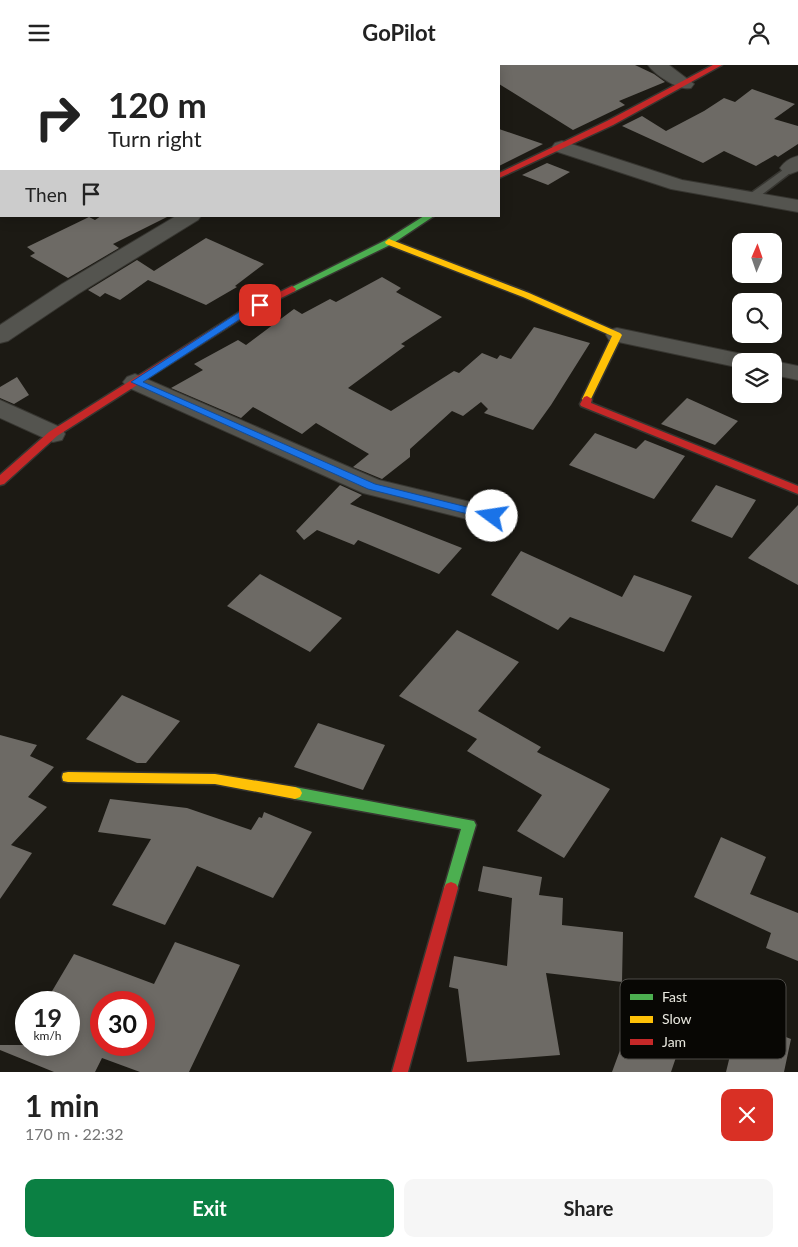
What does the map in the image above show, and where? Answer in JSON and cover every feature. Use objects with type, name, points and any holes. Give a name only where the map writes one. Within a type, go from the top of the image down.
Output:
[{"type":"street","points":[[657,65],[686,84]]},
{"type":"street","points":[[500,176],[562,147],[686,84],[718,65]]},
{"type":"street","points":[[562,147],[678,185],[798,206]]},
{"type":"street","points":[[0,336],[92,275],[189,217]]},
{"type":"street","points":[[0,481],[53,434],[244,313],[389,242],[428,217]]},
{"type":"street","points":[[389,242],[526,295],[617,335],[732,359]]},
{"type":"street","points":[[617,335],[585,404],[798,490]]},
{"type":"street","points":[[782,370],[798,373]]},
{"type":"street","points":[[136,382],[372,487],[492,516]]},
{"type":"street","points":[[0,408],[53,434]]},
{"type":"street","points":[[68,777],[215,779],[469,825],[400,1072]]},
{"type":"lane","points":[[751,198],[794,165]]},
{"type":"building","points":[[500,65],[635,65],[654,74],[665,82],[619,101],[625,105],[573,130],[500,85]]},
{"type":"building","points":[[752,89],[795,104],[774,119],[798,126],[798,144],[778,157],[775,155],[756,166],[724,151],[703,163],[622,126],[642,116],[666,131],[724,98],[735,102]]},
{"type":"building","points":[[500,129],[543,144],[500,166]]},
{"type":"building","points":[[547,163],[570,172],[548,185],[522,175]]},
{"type":"building","points":[[89,217],[95,220],[100,217],[167,217],[113,244],[119,248],[68,278],[30,256],[35,253],[27,247]]},
{"type":"building","points":[[206,238],[264,264],[235,286],[237,287],[206,305],[148,280],[120,300],[105,293],[100,297],[88,290],[137,260],[154,271]]},
{"type":"building","points":[[382,277],[401,288],[396,292],[442,317],[401,344],[405,346],[348,388],[391,411],[454,371],[459,373],[482,353],[497,359],[500,355],[511,359],[534,327],[590,343],[533,430],[484,413],[488,409],[481,402],[463,416],[452,411],[410,449],[410,457],[382,479],[353,467],[369,454],[316,423],[302,434],[253,407],[241,418],[171,388],[203,370],[194,364],[238,340],[246,345],[294,309],[302,314],[330,299],[336,302]]},
{"type":"building","points":[[17,377],[29,395],[14,404],[0,398],[0,387]]},
{"type":"building","points":[[687,398],[738,421],[715,445],[661,424]]},
{"type":"building","points":[[595,433],[636,449],[645,440],[685,456],[654,499],[569,465]]},
{"type":"building","points":[[340,485],[362,495],[350,504],[462,548],[439,574],[358,540],[354,545],[317,530],[304,540],[296,531]]},
{"type":"building","points":[[716,485],[756,500],[732,538],[691,521]]},
{"type":"building","points":[[798,505],[798,585],[748,558]]},
{"type":"building","points":[[521,551],[622,597],[634,575],[692,596],[664,652],[570,617],[558,630],[491,595]]},
{"type":"building","points":[[260,574],[342,618],[310,652],[227,606]]},
{"type":"building","points":[[457,630],[519,662],[478,711],[541,747],[537,752],[610,789],[564,858],[517,831],[542,795],[467,751],[477,739],[399,696]]},
{"type":"building","points":[[122,695],[180,721],[146,763],[137,763],[86,739]]},
{"type":"building","points":[[318,723],[385,745],[363,790],[294,767]]},
{"type":"building","points":[[0,735],[37,745],[30,756],[54,767],[28,797],[47,807],[11,845],[32,853],[0,899]]},
{"type":"building","points":[[110,799],[187,808],[251,830],[259,817],[262,818],[264,812],[312,832],[273,898],[197,866],[165,925],[112,905],[151,839],[98,832]]},
{"type":"building","points":[[721,837],[766,857],[750,894],[798,913],[798,961],[766,948],[771,933],[694,897]]},
{"type":"building","points":[[483,866],[542,877],[539,895],[563,898],[562,925],[623,932],[622,979],[620,979],[620,982],[546,973],[560,1055],[467,1062],[458,989],[449,987],[454,956],[507,966],[512,898],[478,891]]},
{"type":"building","points":[[175,942],[240,965],[189,1072],[140,1072],[102,1058],[95,1072],[54,1072],[0,1050],[0,1045],[15,1045],[15,1056],[80,1056],[80,991],[52,991],[74,954],[154,984]]},
{"type":"building","points":[[786,1037],[791,1039],[784,1072],[726,1072],[729,1059],[786,1059]]},
{"type":"building","points":[[620,1050],[620,1059],[675,1059],[671,1072],[612,1072]]},
{"type":"traffic: fast","points":[[292,289],[389,242],[428,217]]},
{"type":"traffic: fast","points":[[295,793],[469,825],[451,888]]},
{"type":"traffic: slow","points":[[389,242],[526,295],[617,335],[587,399]]},
{"type":"traffic: slow","points":[[68,777],[215,779],[295,793]]},
{"type":"traffic: jam","points":[[500,176],[610,123],[718,65]]},
{"type":"traffic: jam","points":[[0,481],[53,434],[244,313],[292,289]]},
{"type":"traffic: jam","points":[[587,399],[585,404],[798,490]]},
{"type":"traffic: jam","points":[[400,1072],[451,888]]},
{"type":"route","points":[[260,305],[244,313],[136,382],[372,487],[492,516]]}]
